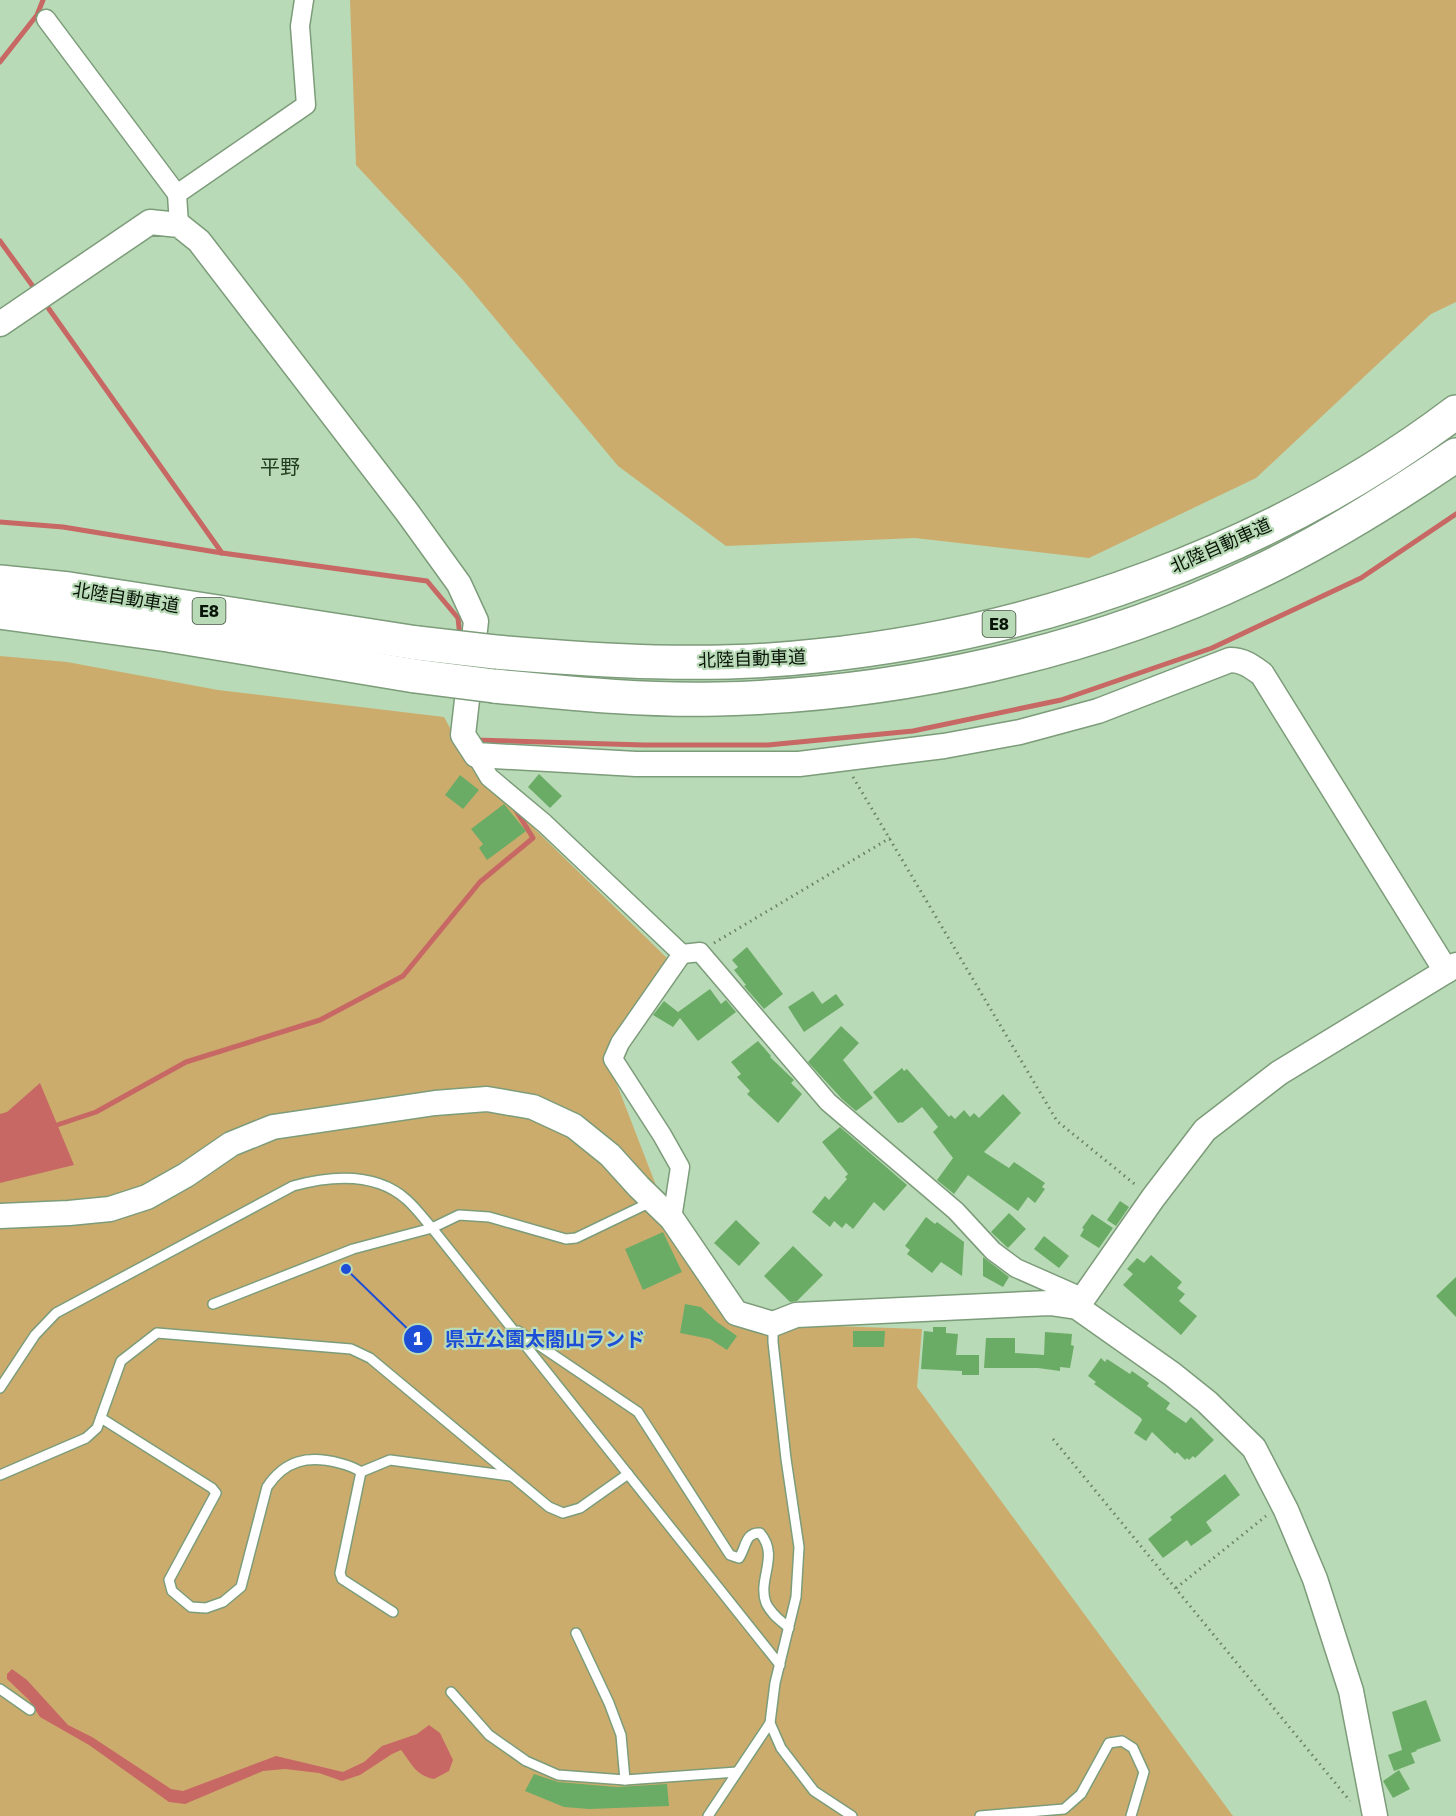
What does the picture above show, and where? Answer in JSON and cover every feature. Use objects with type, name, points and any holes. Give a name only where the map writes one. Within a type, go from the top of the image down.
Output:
[{"type":"highway","name":"北陸自動車道","points":[[0,582],[69,589],[417,643],[495,652],[573,659],[652,662],[731,662],[813,657],[896,646],[982,629],[1070,606],[1152,577],[1230,544],[1305,507],[1376,467],[1456,412]]},
{"type":"highway","name":"北陸自動車道","points":[[0,612],[168,635],[494,687],[634,698],[717,699],[809,694],[902,683],[994,664],[1084,640],[1168,610],[1249,577],[1321,540],[1391,500],[1456,455]]},
{"type":"street","points":[[177,194],[306,105],[300,26],[304,0]]},
{"type":"street","points":[[46,20],[177,194],[179,225]]},
{"type":"street","points":[[0,324],[150,222],[179,225],[199,241],[400,503],[459,584],[476,621],[463,735],[489,777],[691,953],[828,1102],[956,1211],[993,1251],[1016,1268],[1080,1303],[1207,1402],[1254,1448],[1282,1502],[1315,1578],[1352,1691],[1365,1811]]},
{"type":"street","points":[[477,755],[636,764],[799,764],[944,746],[1020,732],[1098,711],[1230,660],[1239,660],[1262,674],[1451,968],[1279,1073],[1205,1130],[1153,1198],[1080,1303]]},
{"type":"street","points":[[672,1220],[680,1167],[613,1059],[620,1043],[691,953]]},
{"type":"street","points":[[0,1216],[110,1209],[147,1197],[186,1175],[231,1144],[273,1127],[435,1103],[487,1099],[533,1107],[574,1126],[610,1155],[672,1220],[736,1313],[773,1324],[796,1315],[1080,1303]]},
{"type":"lane","points":[[0,1388],[35,1335],[56,1313],[293,1186],[338,1178],[355,1179],[391,1189],[407,1200],[432,1228],[780,1665]]},
{"type":"lane","points":[[213,1304],[353,1249],[432,1228],[459,1215],[489,1217],[566,1239],[576,1238],[653,1201]]},
{"type":"lane","points":[[708,1816],[770,1723],[780,1665],[796,1597],[799,1547],[786,1459],[773,1324]]},
{"type":"lane","points":[[511,1327],[638,1412],[730,1555],[738,1558],[743,1553],[748,1537],[754,1533],[760,1533],[770,1548],[764,1596],[772,1614],[789,1628]]},
{"type":"lane","points":[[0,1475],[86,1438],[97,1428],[121,1361],[157,1333],[351,1349],[370,1358],[549,1507],[562,1513],[580,1508],[628,1474]]},
{"type":"lane","points":[[101,1418],[212,1488],[216,1493],[169,1581],[172,1591],[192,1607],[206,1608],[224,1602],[241,1587],[267,1487],[276,1473],[293,1463],[320,1458],[354,1467],[361,1472]]},
{"type":"lane","points":[[361,1472],[390,1460],[512,1476]]},
{"type":"lane","points":[[361,1472],[340,1573],[342,1579],[393,1612]]},
{"type":"lane","points":[[576,1633],[609,1703],[621,1735],[625,1780]]},
{"type":"lane","points":[[0,1689],[30,1710]]},
{"type":"lane","points":[[451,1692],[489,1736],[526,1761],[558,1775],[625,1780],[737,1772]]},
{"type":"lane","points":[[770,1723],[781,1748],[814,1791],[852,1816]]},
{"type":"lane","points":[[980,1816],[1064,1809],[1081,1794],[1109,1743],[1122,1741],[1133,1748],[1144,1772],[1131,1816]]},
{"type":"path","points":[[841,758],[1057,1121],[1153,1198]]},
{"type":"path","points":[[691,953],[890,838]]},
{"type":"path","points":[[1053,1438],[1176,1588],[1365,1811]]},
{"type":"path","points":[[1176,1588],[1282,1502]]},
{"type":"shaded area","points":[[350,0],[1456,0],[1456,302],[1431,314],[1256,478],[1089,558],[915,538],[726,546],[618,466],[462,279],[356,165]]},
{"type":"shaded area","points":[[0,656],[67,662],[218,690],[444,717],[472,768],[670,961],[606,1056],[662,1201],[661,1220],[723,1317],[773,1324],[922,1329],[917,1387],[1233,1816],[0,1816]]},
{"type":"shaded area","points":[[40,1083],[74,1165],[0,1183],[0,1114],[7,1112]]},
{"type":"shaded area","points":[[12,1669],[27,1680],[68,1725],[92,1737],[171,1789],[183,1791],[276,1756],[343,1772],[364,1762],[382,1746],[417,1734],[429,1725],[440,1733],[453,1760],[449,1771],[434,1779],[418,1772],[401,1750],[360,1775],[342,1781],[319,1773],[285,1769],[263,1771],[185,1804],[169,1802],[89,1745],[40,1717],[29,1700],[7,1679],[7,1674]]},
{"type":"building","points":[[539,774],[562,796],[550,808],[528,787]]},
{"type":"building","points":[[460,775],[479,790],[463,809],[445,795]]},
{"type":"building","points":[[504,804],[526,831],[487,860],[479,848],[483,844],[471,829]]},
{"type":"building","points":[[747,947],[783,994],[764,1009],[744,986],[746,985],[734,970],[738,967],[732,960]]},
{"type":"building","points":[[710,989],[721,1004],[726,1000],[736,1012],[698,1041],[680,1018],[673,1027],[653,1015],[664,1001],[678,1012]]},
{"type":"building","points":[[813,991],[822,1004],[836,994],[844,1005],[804,1032],[788,1007]]},
{"type":"building","points":[[841,1026],[859,1043],[843,1060],[873,1098],[856,1111],[808,1062]]},
{"type":"building","points":[[758,1041],[770,1057],[794,1080],[791,1083],[802,1094],[778,1123],[747,1094],[750,1091],[737,1077],[741,1074],[731,1062]]},
{"type":"building","points":[[902,1068],[904,1071],[907,1069],[949,1117],[951,1115],[955,1119],[964,1110],[970,1117],[974,1113],[979,1118],[1003,1094],[1021,1113],[984,1152],[1009,1168],[1014,1162],[1045,1183],[1042,1187],[1045,1189],[1035,1203],[1028,1197],[1018,1211],[968,1175],[954,1194],[937,1180],[953,1158],[933,1132],[938,1127],[922,1107],[902,1123],[898,1123],[873,1092]]},
{"type":"building","points":[[840,1127],[907,1185],[884,1211],[874,1202],[853,1229],[846,1223],[842,1228],[834,1221],[830,1227],[812,1212],[825,1196],[829,1200],[847,1179],[845,1177],[848,1174],[822,1142]]},
{"type":"building","points":[[1120,1201],[1129,1207],[1116,1226],[1107,1220]]},
{"type":"building","points":[[1009,1213],[1026,1229],[1008,1248],[991,1232]]},
{"type":"building","points":[[1092,1214],[1113,1228],[1099,1248],[1080,1236],[1084,1229],[1082,1228]]},
{"type":"building","points":[[926,1217],[935,1224],[937,1222],[964,1242],[962,1276],[941,1262],[932,1273],[907,1254],[910,1250],[905,1246]]},
{"type":"building","points":[[736,1220],[760,1243],[739,1266],[714,1243]]},
{"type":"building","points":[[663,1232],[682,1272],[643,1290],[625,1249]]},
{"type":"building","points":[[1044,1236],[1069,1256],[1059,1268],[1034,1249]]},
{"type":"building","points":[[793,1246],[823,1275],[797,1301],[790,1302],[764,1276]]},
{"type":"building","points":[[1151,1255],[1182,1282],[1177,1288],[1185,1294],[1179,1301],[1197,1316],[1181,1335],[1123,1285],[1133,1274],[1127,1269],[1137,1258],[1144,1263]]},
{"type":"building","points":[[983,1257],[1009,1277],[1003,1287],[983,1276]]},
{"type":"building","points":[[1456,1277],[1456,1317],[1436,1296]]},
{"type":"building","points":[[685,1304],[701,1307],[737,1336],[727,1350],[710,1339],[680,1333]]},
{"type":"building","points":[[933,1327],[946,1327],[946,1333],[958,1334],[956,1355],[979,1355],[979,1375],[962,1375],[962,1371],[921,1369],[924,1331],[933,1332]]},
{"type":"building","points":[[853,1331],[885,1331],[884,1347],[853,1347]]},
{"type":"building","points":[[1045,1332],[1072,1334],[1071,1345],[1074,1346],[1070,1368],[1060,1367],[1060,1371],[1038,1368],[984,1368],[986,1338],[1015,1338],[1015,1353],[1044,1355]]},
{"type":"building","points":[[1101,1358],[1105,1362],[1107,1359],[1130,1374],[1132,1371],[1149,1383],[1147,1386],[1170,1403],[1166,1409],[1186,1423],[1191,1417],[1214,1440],[1195,1458],[1193,1456],[1185,1460],[1177,1452],[1175,1454],[1152,1432],[1146,1441],[1134,1433],[1141,1418],[1094,1384],[1096,1382],[1088,1376]]},
{"type":"building","points":[[1225,1474],[1240,1495],[1206,1522],[1212,1531],[1191,1546],[1187,1540],[1163,1558],[1148,1539],[1172,1520],[1170,1517]]},
{"type":"building","points":[[1426,1700],[1441,1741],[1411,1753],[1415,1763],[1394,1771],[1388,1755],[1402,1750],[1392,1712]]},
{"type":"building","points":[[1399,1770],[1410,1789],[1393,1798],[1383,1781]]},
{"type":"building","points":[[534,1774],[558,1782],[617,1787],[667,1784],[669,1806],[589,1809],[564,1807],[525,1791]]},
{"type":"waterway","points":[[0,62],[37,15],[43,0]]},
{"type":"waterway","points":[[0,241],[37,292]]},
{"type":"waterway","points":[[44,302],[222,553]]},
{"type":"waterway","points":[[474,740],[644,745],[768,745],[913,731],[1061,700],[1212,648],[1361,578],[1456,514]]},
{"type":"waterway","points":[[0,522],[63,527],[222,553],[427,581],[458,618],[460,637]]},
{"type":"waterway","points":[[57,1125],[96,1112],[186,1062],[320,1020],[403,976],[480,882],[533,838],[514,807]]},
{"type":"place","name":"県立公園太閤山ランド","points":[[346,1269]]},
{"type":"district","name":"平野","points":[[280,467]]}]
